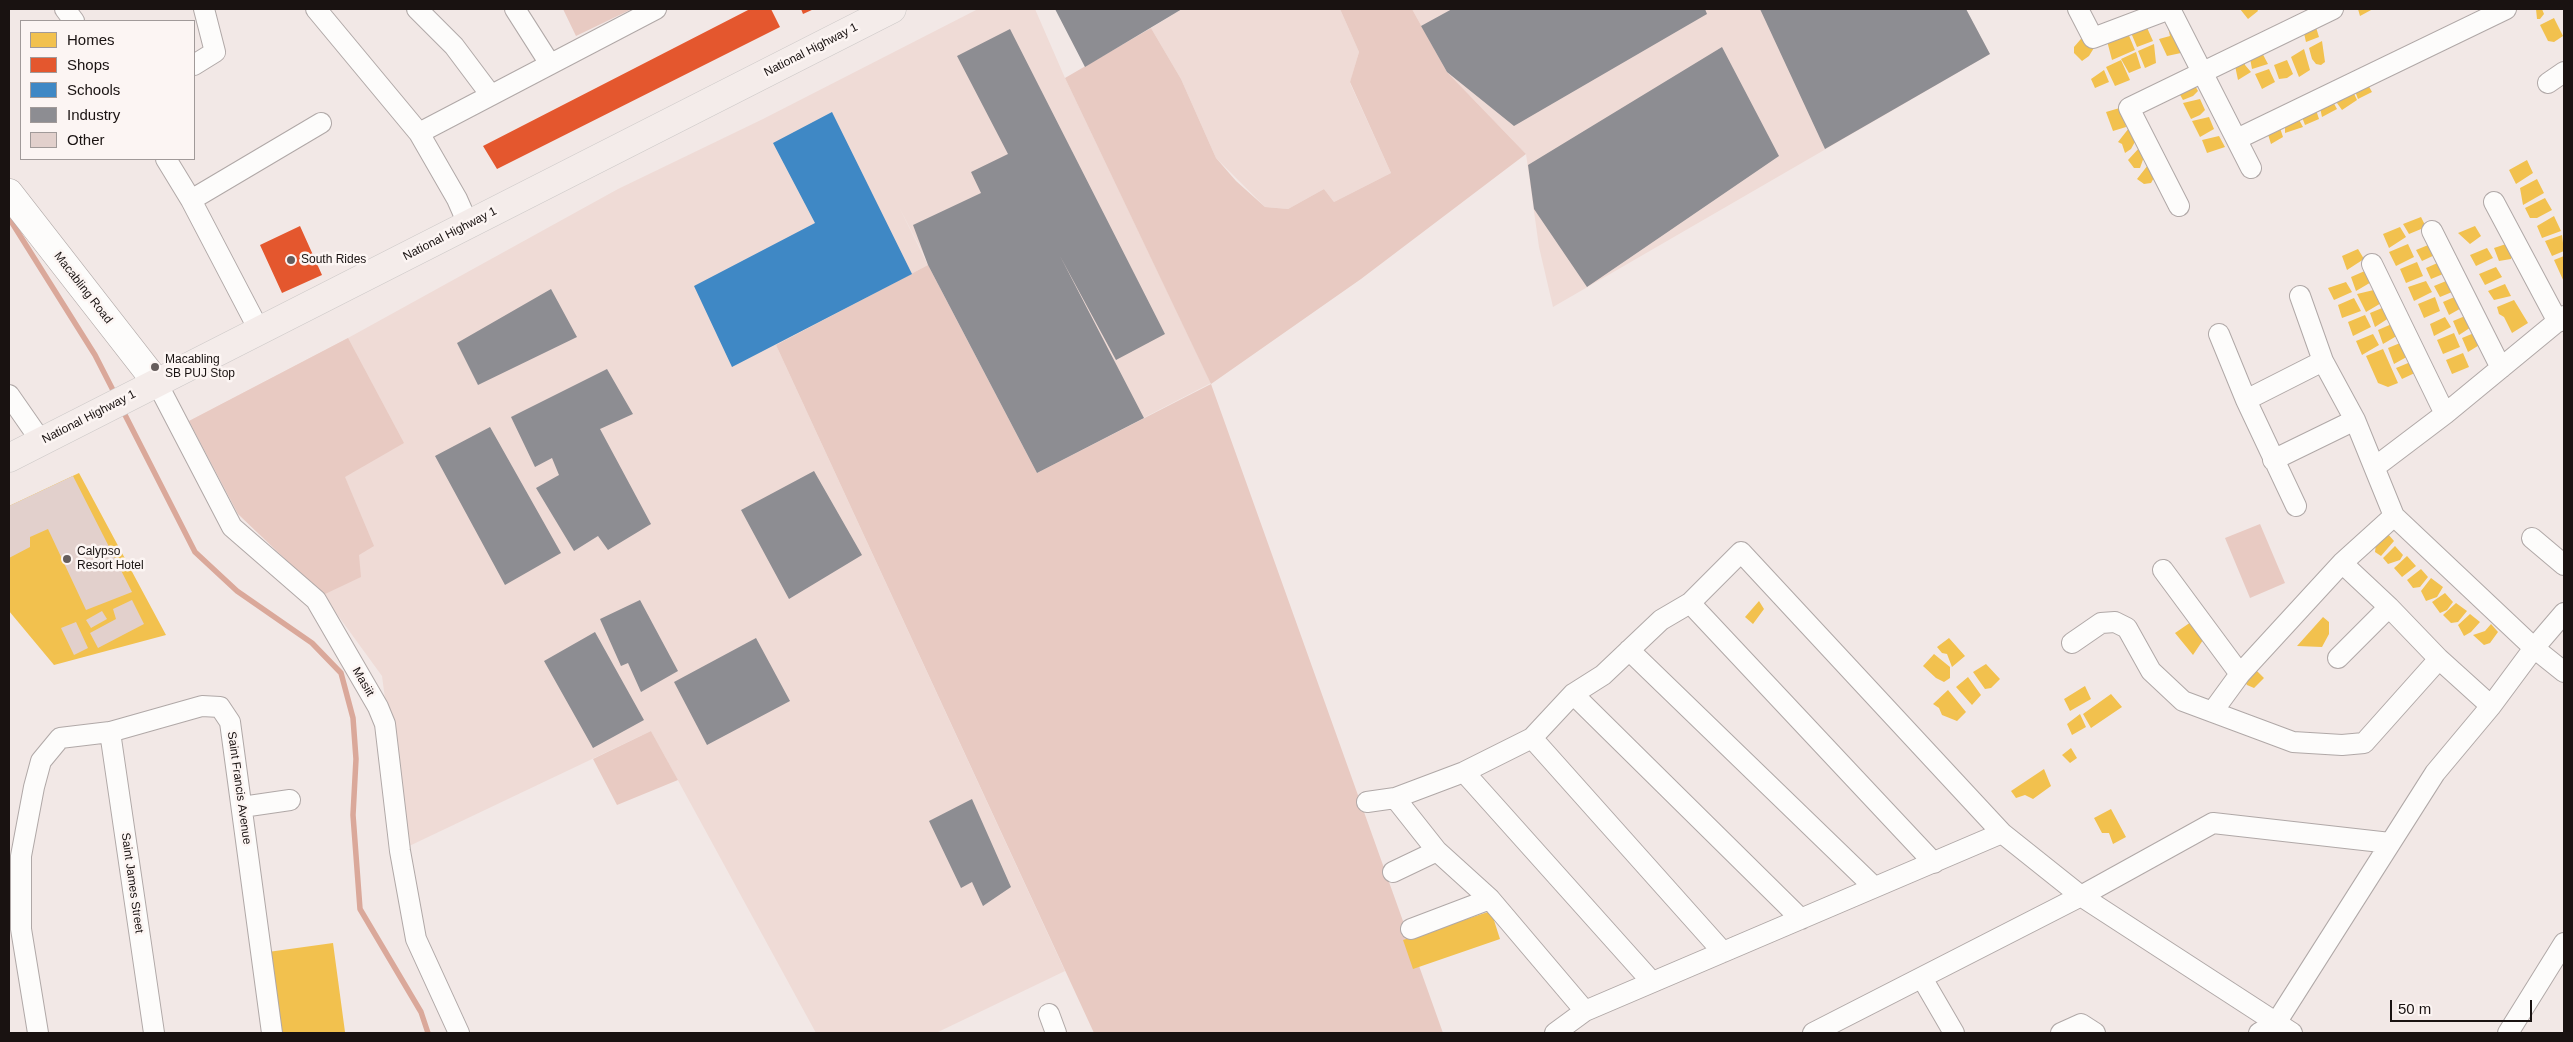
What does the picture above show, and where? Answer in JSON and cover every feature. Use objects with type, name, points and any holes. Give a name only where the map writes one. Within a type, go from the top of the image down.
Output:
[{"type":"highway","name":"National Highway 1","points":[[9,458],[892,9]]},
{"type":"street","points":[[65,9],[73,20]]},
{"type":"street","points":[[195,64],[215,52],[204,9]]},
{"type":"street","points":[[316,9],[419,133],[457,199],[468,224]]},
{"type":"street","points":[[417,9],[454,46],[490,94]]},
{"type":"street","points":[[515,9],[550,64]]},
{"type":"street","points":[[419,133],[490,94],[656,9]]},
{"type":"street","points":[[2078,9],[2093,38],[2170,9],[2203,71],[2250,168]]},
{"type":"street","points":[[2179,206],[2129,108],[2333,9]]},
{"type":"street","points":[[2237,139],[2506,9]]},
{"type":"street","points":[[191,200],[321,123]]},
{"type":"street","points":[[167,160],[191,200],[259,330]]},
{"type":"street","name":"Macabling Road","points":[[9,193],[150,386]]},
{"type":"street","points":[[2375,467],[2445,414],[2561,319],[2494,202]]},
{"type":"street","points":[[2432,231],[2501,368]]},
{"type":"street","points":[[2372,264],[2445,414]]},
{"type":"street","points":[[2300,296],[2323,361],[2355,420],[2394,516],[2534,648],[2564,672]]},
{"type":"street","points":[[2219,334],[2246,400],[2296,506]]},
{"type":"street","points":[[2246,400],[2323,361]]},
{"type":"street","name":"Masiit","points":[[150,386],[232,527],[316,600],[378,707],[385,724],[400,851],[416,939],[459,1033]]},
{"type":"street","points":[[9,395],[40,441]]},
{"type":"street","points":[[2273,460],[2355,420]]},
{"type":"street","points":[[2213,712],[2240,674],[2342,563],[2394,516]]},
{"type":"street","points":[[2532,538],[2564,565]]},
{"type":"street","points":[[1367,802],[1395,798],[1464,772],[1532,738],[1573,694],[1603,675],[1662,620],[1690,603],[1741,552],[2002,833],[2081,896],[2267,1028],[2292,1033]]},
{"type":"street","points":[[2342,563],[2389,607],[2439,659],[2491,706]]},
{"type":"street","points":[[2163,570],[2240,674]]},
{"type":"street","points":[[1690,603],[1934,863]]},
{"type":"street","points":[[2338,658],[2389,607]]},
{"type":"street","points":[[2267,1028],[2435,773],[2491,706],[2534,648],[2564,613]]},
{"type":"street","points":[[2072,643],[2102,623],[2115,622],[2127,628],[2151,671],[2183,701],[2293,742],[2342,745],[2364,743],[2439,659]]},
{"type":"street","points":[[1629,650],[1874,887]]},
{"type":"street","points":[[1573,694],[1801,919]]},
{"type":"street","name":"Saint Francis Avenue","points":[[38,1033],[21,929],[21,856],[41,761],[60,738],[110,732],[202,706],[220,708],[230,722],[272,1033]]},
{"type":"street","name":"Saint James Street","points":[[110,732],[154,1033]]},
{"type":"street","points":[[1532,738],[1723,952]]},
{"type":"street","points":[[1464,772],[1652,982]]},
{"type":"street","points":[[1395,798],[1437,851],[1490,899],[1580,1022]]},
{"type":"street","points":[[242,807],[290,800]]},
{"type":"street","points":[[1813,1033],[2081,896],[2212,823],[2390,843]]},
{"type":"street","points":[[1555,1033],[1580,1022],[1652,982],[2002,833]]},
{"type":"street","points":[[1393,872],[1437,851]]},
{"type":"street","points":[[1411,929],[1490,899]]},
{"type":"street","points":[[2508,1033],[2564,943]]},
{"type":"street","points":[[1922,978],[1954,1033]]},
{"type":"street","points":[[1049,1014],[1056,1033]]},
{"type":"street","points":[[2061,1033],[2081,1024],[2095,1033]]},
{"type":"shaded area","points":[[563,9],[632,9],[576,36]]},
{"type":"shaded area","points":[[978,9],[1035,9],[1065,78],[1211,383],[1037,473],[899,207],[928,265],[776,345],[1065,971],[936,1033],[816,1033],[651,731],[405,848],[382,676],[323,595],[238,514],[189,421],[348,338],[618,189],[763,119]]},
{"type":"shaded area","points":[[1182,9],[1340,9],[1359,52],[1350,83],[1391,173],[1334,202],[1324,189],[1288,209],[1265,207],[1216,158],[1181,79],[1151,28]]},
{"type":"shaded area","points":[[1340,9],[1412,9],[1447,72],[1526,154],[1361,279],[1211,384],[1065,78],[1151,28],[1181,79],[1216,158],[1236,181],[1265,207],[1288,209],[1324,189],[1334,202],[1391,173],[1350,82],[1359,52]]},
{"type":"shaded area","points":[[1412,9],[1966,9],[1990,54],[1553,307],[1539,247],[1526,154],[1447,72]]},
{"type":"shaded area","points":[[928,265],[1037,473],[1211,384],[1443,1033],[1094,1033],[776,345]]},
{"type":"shaded area","points":[[348,338],[404,443],[345,477],[374,546],[359,555],[361,577],[323,595],[238,514],[189,421]]},
{"type":"shaded area","points":[[2260,524],[2285,583],[2250,598],[2225,538]]},
{"type":"shaded area","points":[[651,731],[678,780],[617,805],[593,759]]},
{"type":"building: Homes","points":[[2240,9],[2257,9],[2258,11],[2248,19]]},
{"type":"building: Homes","points":[[2358,9],[2373,9],[2360,16]]},
{"type":"building: Homes","points":[[2536,9],[2542,9],[2544,14],[2540,19],[2537,19]]},
{"type":"building: Homes","points":[[2554,18],[2563,36],[2554,42],[2548,41],[2540,25]]},
{"type":"building: Homes","points":[[2144,21],[2153,41],[2137,47],[2129,28]]},
{"type":"building: Homes","points":[[2314,21],[2319,37],[2306,42],[2303,29]]},
{"type":"building: Homes","points":[[2167,23],[2184,48],[2181,53],[2167,56],[2159,39],[2170,36]]},
{"type":"building: Homes","points":[[2125,26],[2135,50],[2112,60],[2106,37]]},
{"type":"building: Homes","points":[[2086,33],[2097,43],[2089,56],[2082,61],[2074,53],[2074,47]]},
{"type":"building: Homes","points":[[2322,41],[2325,62],[2321,65],[2316,64],[2312,59],[2309,48]]},
{"type":"building: Homes","points":[[2154,44],[2156,63],[2145,68],[2138,51]]},
{"type":"building: Homes","points":[[2260,49],[2268,64],[2252,69],[2249,53]]},
{"type":"building: Homes","points":[[2304,49],[2310,70],[2299,77],[2291,57]]},
{"type":"building: Homes","points":[[2136,52],[2141,68],[2129,73],[2121,59]]},
{"type":"building: Homes","points":[[2244,58],[2245,65],[2251,72],[2238,80],[2234,61]]},
{"type":"building: Homes","points":[[2121,60],[2130,80],[2115,86],[2106,67]]},
{"type":"building: Homes","points":[[2287,60],[2293,74],[2287,78],[2279,79],[2274,65]]},
{"type":"building: Homes","points":[[2269,69],[2275,82],[2262,89],[2255,74]]},
{"type":"building: Homes","points":[[2104,70],[2109,82],[2095,88],[2091,79]]},
{"type":"building: Homes","points":[[2192,80],[2198,91],[2193,96],[2183,100],[2175,86]]},
{"type":"building: Homes","points":[[2366,81],[2372,92],[2358,99],[2353,86]]},
{"type":"building: Homes","points":[[2351,87],[2357,100],[2342,110],[2332,96]]},
{"type":"building: Homes","points":[[2331,98],[2337,109],[2322,117],[2319,103]]},
{"type":"building: Homes","points":[[2200,99],[2205,110],[2200,115],[2191,119],[2183,103]]},
{"type":"building: Homes","points":[[2314,104],[2319,119],[2305,125],[2300,112]]},
{"type":"building: Homes","points":[[2123,107],[2126,127],[2113,131],[2106,112]]},
{"type":"building: Homes","points":[[2296,114],[2303,127],[2285,133],[2285,119]]},
{"type":"building: Homes","points":[[2209,117],[2214,129],[2200,137],[2192,121]]},
{"type":"building: Homes","points":[[2278,122],[2283,137],[2271,144],[2266,128]]},
{"type":"building: Homes","points":[[2129,128],[2137,138],[2131,149],[2125,153],[2122,144],[2118,142]]},
{"type":"building: Homes","points":[[2219,136],[2225,147],[2207,153],[2202,140]]},
{"type":"building: Homes","points":[[2140,147],[2145,154],[2140,168],[2134,168],[2128,160]]},
{"type":"building: Homes","points":[[2527,160],[2533,173],[2516,184],[2509,170]]},
{"type":"building: Homes","points":[[2148,165],[2156,174],[2151,183],[2144,184],[2137,179]]},
{"type":"building: Homes","points":[[2537,179],[2544,193],[2523,205],[2520,188]]},
{"type":"building: Homes","points":[[2545,198],[2552,210],[2537,218],[2530,218],[2525,208]]},
{"type":"building: Homes","points":[[2554,216],[2561,231],[2542,238],[2537,226]]},
{"type":"building: Homes","points":[[2421,217],[2426,227],[2409,234],[2403,224]]},
{"type":"building: Homes","points":[[2475,226],[2481,236],[2470,244],[2458,233]]},
{"type":"building: Homes","points":[[2400,227],[2406,237],[2389,248],[2383,234]]},
{"type":"building: Homes","points":[[2562,235],[2564,251],[2552,256],[2545,241]]},
{"type":"building: Homes","points":[[2512,242],[2511,259],[2499,261],[2494,248]]},
{"type":"building: Homes","points":[[2433,243],[2439,253],[2422,261],[2416,250]]},
{"type":"building: Homes","points":[[2408,244],[2414,257],[2396,266],[2389,252]]},
{"type":"building: Homes","points":[[2487,248],[2493,258],[2476,266],[2470,255]]},
{"type":"building: Homes","points":[[2358,249],[2364,259],[2347,270],[2342,256]]},
{"type":"building: Homes","points":[[2564,256],[2564,282],[2554,260]]},
{"type":"building: Homes","points":[[2442,261],[2448,272],[2431,279],[2426,268]]},
{"type":"building: Homes","points":[[2417,262],[2423,276],[2406,283],[2400,269]]},
{"type":"building: Homes","points":[[2496,267],[2502,277],[2485,285],[2479,274]]},
{"type":"building: Homes","points":[[2367,270],[2373,281],[2356,291],[2351,277]]},
{"type":"building: Homes","points":[[2451,279],[2457,290],[2440,297],[2434,286]]},
{"type":"building: Homes","points":[[2426,281],[2432,292],[2414,301],[2408,287]]},
{"type":"building: Homes","points":[[2346,282],[2352,292],[2334,300],[2328,288]]},
{"type":"building: Homes","points":[[2505,284],[2511,296],[2494,300],[2488,291]]},
{"type":"building: Homes","points":[[2378,289],[2383,302],[2366,312],[2357,294]]},
{"type":"building: Homes","points":[[2459,295],[2465,306],[2449,315],[2443,302]]},
{"type":"building: Homes","points":[[2435,297],[2440,311],[2424,318],[2418,304]]},
{"type":"building: Homes","points":[[2354,298],[2361,311],[2342,318],[2338,305]]},
{"type":"building: Homes","points":[[2514,300],[2528,323],[2512,333],[2504,317],[2499,314],[2497,307]]},
{"type":"building: Homes","points":[[2387,306],[2392,316],[2375,327],[2370,313]]},
{"type":"building: Homes","points":[[2470,314],[2476,324],[2459,335],[2453,321]]},
{"type":"building: Homes","points":[[2365,315],[2371,327],[2353,336],[2348,322]]},
{"type":"building: Homes","points":[[2445,317],[2451,327],[2434,336],[2430,324]]},
{"type":"building: Homes","points":[[2394,323],[2400,334],[2383,344],[2378,330]]},
{"type":"building: Homes","points":[[2479,331],[2481,344],[2468,352],[2462,338]]},
{"type":"building: Homes","points":[[2454,333],[2460,347],[2443,354],[2437,340]]},
{"type":"building: Homes","points":[[2373,334],[2379,345],[2362,355],[2356,341]]},
{"type":"building: Homes","points":[[2405,341],[2412,354],[2394,364],[2388,348]]},
{"type":"building: Homes","points":[[2383,349],[2398,383],[2388,387],[2378,383],[2366,356]]},
{"type":"building: Homes","points":[[2463,353],[2469,367],[2452,374],[2446,360]]},
{"type":"building: Homes","points":[[2413,361],[2419,371],[2402,379],[2396,368]]},
{"type":"building: Homes","name":"Calypso Resort Hotel","points":[[79,473],[166,635],[54,665],[9,611],[9,506]]},
{"type":"building: Homes","points":[[2387,533],[2394,541],[2381,556],[2375,552],[2376,543]]},
{"type":"building: Homes","points":[[2395,546],[2403,555],[2400,560],[2388,564],[2383,558]]},
{"type":"building: Homes","points":[[2407,556],[2416,566],[2402,577],[2394,568]]},
{"type":"building: Homes","points":[[2421,569],[2428,577],[2420,587],[2413,588],[2407,580]]},
{"type":"building: Homes","points":[[2431,578],[2443,587],[2437,597],[2426,601],[2421,591]]},
{"type":"building: Homes","points":[[2445,593],[2453,602],[2447,610],[2440,613],[2432,602]]},
{"type":"building: Homes","points":[[1759,601],[1764,609],[1753,624],[1745,617]]},
{"type":"building: Homes","points":[[2456,603],[2467,611],[2458,622],[2451,623],[2443,615]]},
{"type":"building: Homes","points":[[2470,614],[2480,622],[2471,632],[2464,636],[2458,625]]},
{"type":"building: Homes","points":[[2323,617],[2329,622],[2329,634],[2322,647],[2297,646]]},
{"type":"building: Homes","points":[[2191,622],[2203,640],[2193,655],[2175,633]]},
{"type":"building: Homes","points":[[2491,624],[2498,632],[2490,643],[2484,645],[2473,635],[2485,631]]},
{"type":"building: Homes","points":[[1949,638],[1965,656],[1952,667],[1947,654],[1942,653],[1937,647]]},
{"type":"building: Homes","points":[[1934,654],[1950,667],[1950,678],[1944,682],[1936,678],[1923,666]]},
{"type":"building: Homes","points":[[1986,664],[2000,679],[1991,688],[1985,689],[1973,672]]},
{"type":"building: Homes","points":[[2252,666],[2264,678],[2254,688],[2247,685],[2242,677]]},
{"type":"building: Homes","points":[[1968,677],[1981,695],[1972,705],[1956,687]]},
{"type":"building: Homes","points":[[2085,686],[2091,699],[2070,711],[2064,699]]},
{"type":"building: Homes","points":[[1948,690],[1966,712],[1957,721],[1942,715],[1939,708],[1933,704]]},
{"type":"building: Homes","points":[[2111,694],[2122,707],[2091,728],[2083,714]]},
{"type":"building: Homes","points":[[2080,714],[2086,727],[2072,735],[2067,724]]},
{"type":"building: Homes","points":[[2071,748],[2077,758],[2070,763],[2062,755]]},
{"type":"building: Homes","points":[[2044,769],[2051,786],[2033,799],[2025,795],[2016,798],[2011,791]]},
{"type":"building: Homes","points":[[2111,809],[2126,837],[2113,844],[2109,833],[2102,833],[2094,818]]},
{"type":"building: Homes","points":[[1491,911],[1500,939],[1413,969],[1403,940]]},
{"type":"building: Homes","points":[[333,943],[345,1032],[279,1033],[268,952]]},
{"type":"building: Shops","points":[[750,9],[771,9],[780,27],[497,169],[483,146]]},
{"type":"building: Shops","points":[[801,9],[814,9],[803,14]]},
{"type":"building: Shops","name":"South Rides","points":[[300,226],[322,275],[282,293],[260,245]]},
{"type":"building: Schools","points":[[832,112],[912,274],[732,367],[694,286],[815,223],[773,143]]},
{"type":"building: Industry","points":[[1055,9],[1182,9],[1085,67]]},
{"type":"building: Industry","points":[[1452,9],[1705,9],[1707,14],[1514,126],[1447,72],[1421,26]]},
{"type":"building: Industry","points":[[1760,9],[1966,9],[1990,54],[1825,149]]},
{"type":"building: Industry","points":[[1010,29],[1165,334],[1116,360],[1060,256],[1144,418],[1037,473],[928,265],[913,225],[981,193],[971,172],[1008,154],[957,56]]},
{"type":"building: Industry","points":[[1722,47],[1779,156],[1587,287],[1534,209],[1528,165]]},
{"type":"building: Industry","points":[[551,289],[577,337],[478,385],[457,343]]},
{"type":"building: Industry","points":[[607,369],[633,414],[600,429],[651,524],[608,550],[598,536],[574,551],[536,488],[559,475],[552,458],[535,467],[511,417]]},
{"type":"building: Industry","points":[[490,427],[561,553],[505,585],[435,456]]},
{"type":"building: Industry","points":[[814,471],[862,555],[789,599],[741,510]]},
{"type":"building: Industry","points":[[640,600],[678,671],[641,692],[628,663],[621,666],[600,619]]},
{"type":"building: Industry","points":[[595,632],[644,720],[593,748],[544,661]]},
{"type":"building: Industry","points":[[756,638],[790,701],[707,745],[674,682]]},
{"type":"building: Industry","points":[[972,799],[1011,887],[983,906],[972,882],[961,888],[929,821]]},
{"type":"building: Other","points":[[73,476],[132,592],[86,610],[48,529],[30,537],[30,547],[9,558],[9,506]]},
{"type":"building: Other","points":[[132,600],[144,624],[98,648],[90,633],[116,619],[113,609]]},
{"type":"building: Other","points":[[102,611],[107,619],[91,628],[86,620]]},
{"type":"building: Other","points":[[76,622],[88,648],[74,655],[61,628]]},
{"type":"waterway","points":[[9,218],[95,355],[116,396]]},
{"type":"waterway","points":[[122,409],[195,552],[237,591],[312,643],[341,673],[353,718],[356,759],[353,815],[360,909],[421,1012],[428,1033]]},
{"type":"place","name":"South Rides","points":[[291,260]]},
{"type":"place","name":"Macabling SB PUJ Stop","points":[[155,367]]},
{"type":"place","name":"Calypso Resort Hotel","points":[[67,559]]}]
